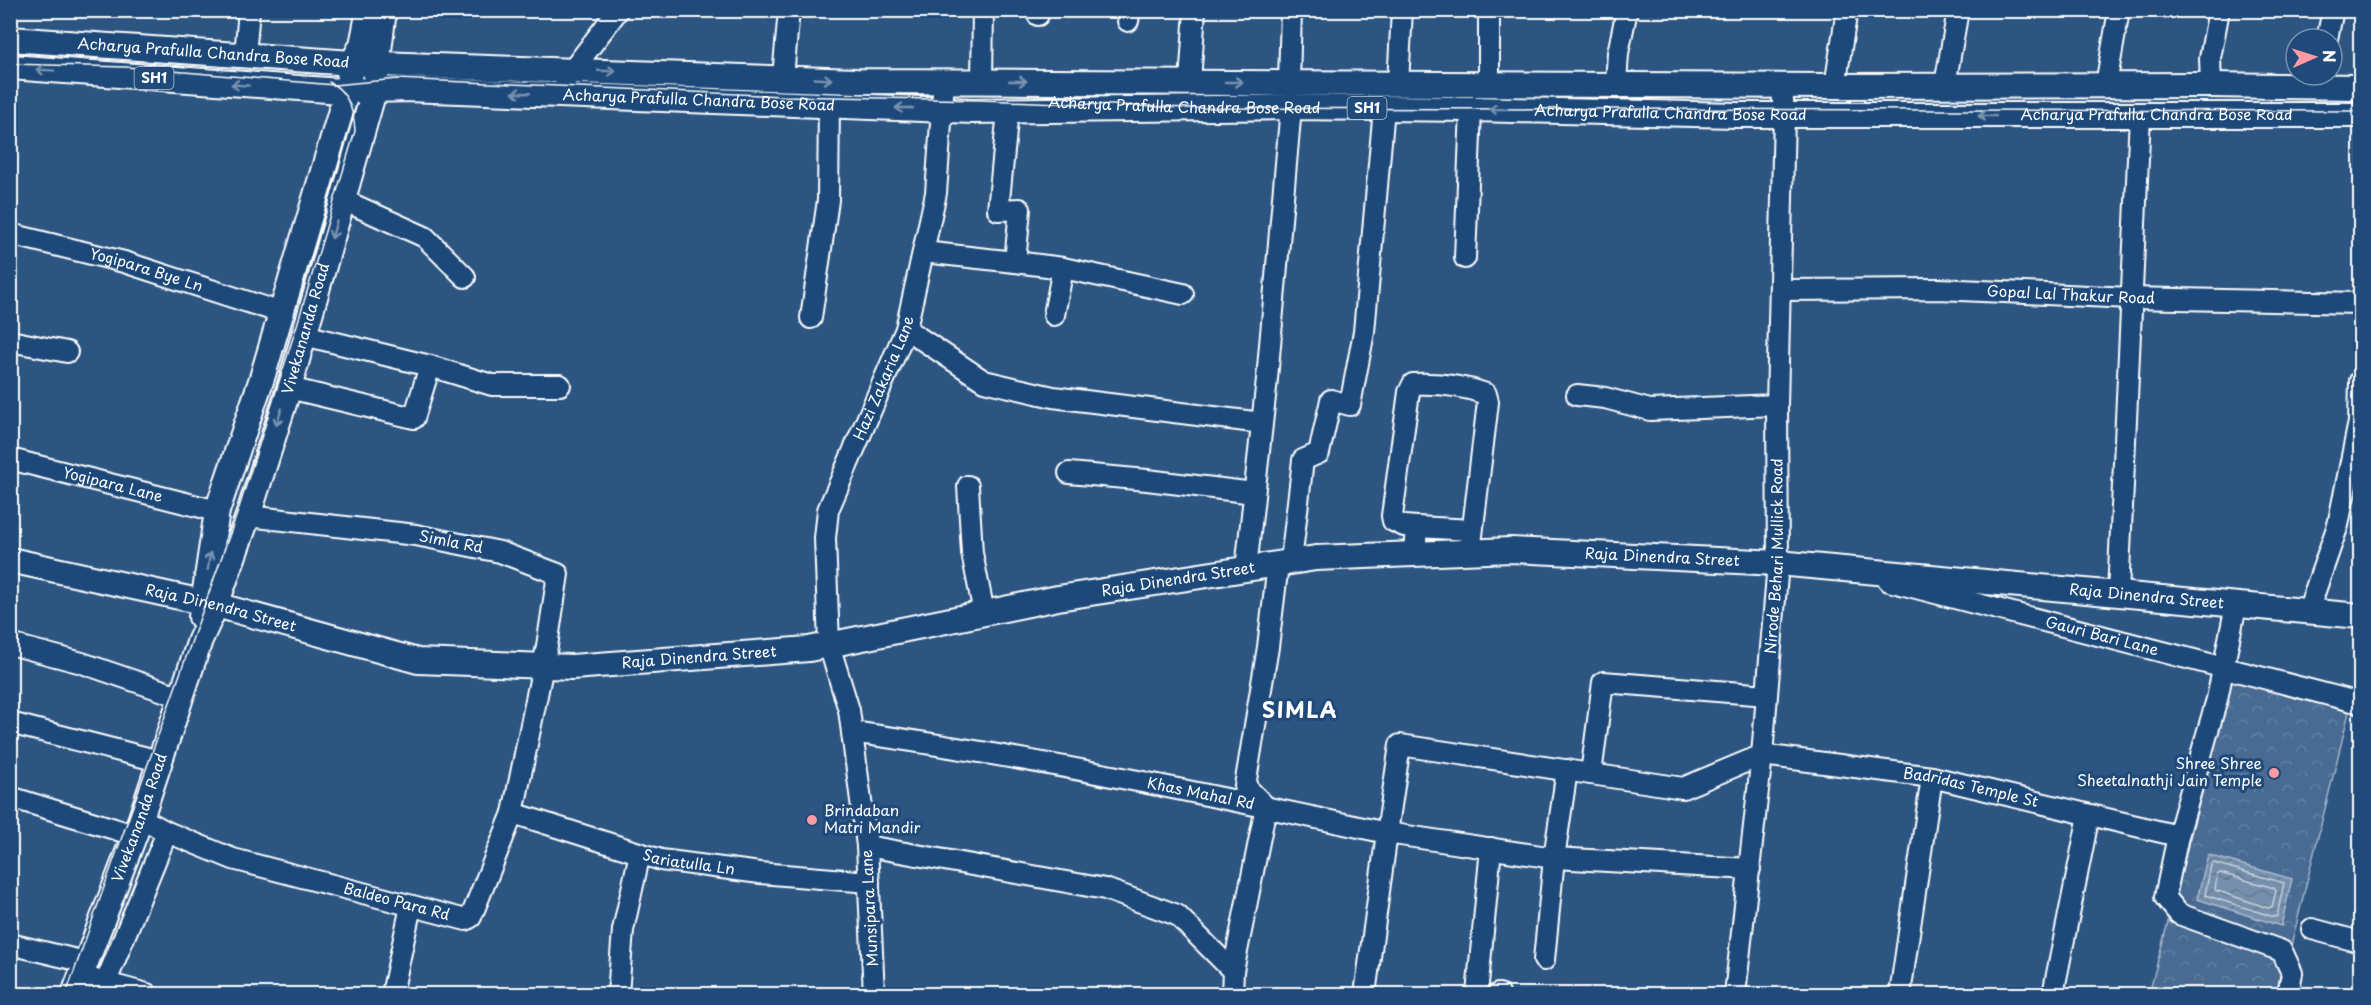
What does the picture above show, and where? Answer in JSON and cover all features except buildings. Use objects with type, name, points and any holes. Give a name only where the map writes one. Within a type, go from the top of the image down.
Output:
[{"type":"main road","name":"Vivekananda Road","points":[[210,603],[217,511],[282,312],[346,92],[352,63],[362,45],[369,10]]},
{"type":"main road","name":"Vivekananda Road","points":[[79,978],[137,826],[200,640],[210,603],[248,516],[289,388],[374,91],[384,10]]},
{"type":"main road","name":"Acharya Prafulla Chandra Bose Road","points":[[10,39],[352,63],[856,81],[1782,86],[2211,85],[2284,82]]},
{"type":"main road","name":"Acharya Prafulla Chandra Bose Road","points":[[10,67],[346,92],[407,89],[550,93],[1008,111],[1291,107],[1784,116],[2361,115]]},
{"type":"main road","name":"Acharya Prafulla Chandra Bose Road","points":[[2344,85],[2361,87]]},
{"type":"main road","name":"Raja Dinendra Street","points":[[10,560],[210,603],[418,661],[572,667],[809,649],[1058,598],[1246,568],[1316,558],[1415,554],[1472,545],[1511,550],[1778,563],[2361,616]]},
{"type":"street","points":[[245,55],[249,10]]},
{"type":"street","points":[[550,93],[566,78],[618,10]]},
{"type":"street","points":[[783,77],[789,10]]},
{"type":"street","points":[[982,81],[983,10]]},
{"type":"street","points":[[1190,82],[1195,10]]},
{"type":"street","points":[[1289,83],[1291,10]]},
{"type":"street","points":[[1398,84],[1402,10]]},
{"type":"street","points":[[1489,10],[1489,84]]},
{"type":"street","points":[[1616,84],[1618,53],[1627,10]]},
{"type":"street","points":[[1835,86],[1847,10]]},
{"type":"street","points":[[1945,85],[1958,10]]},
{"type":"street","points":[[2106,85],[2119,10]]},
{"type":"street","points":[[2211,85],[2210,58],[2219,10]]},
{"type":"street","points":[[2329,27],[2333,10]]},
{"type":"street","name":"Hazi Zakaria Lane","points":[[829,645],[825,538],[828,510],[906,328],[936,193],[945,81]]},
{"type":"street","name":"Nirode Behari Mullick Road","points":[[1735,994],[1762,755],[1778,563],[1777,405],[1784,116],[1782,86]]},
{"type":"street","points":[[2319,87],[2319,116]]},
{"type":"street","points":[[811,318],[828,200],[829,105]]},
{"type":"street","points":[[1246,568],[1262,423],[1291,107]]},
{"type":"street","points":[[1232,994],[1233,971],[1266,807],[1245,786],[1268,647],[1303,460],[1319,453],[1331,400],[1350,405],[1364,332],[1384,108]]},
{"type":"street","points":[[1465,258],[1471,109]]},
{"type":"street","points":[[1008,111],[998,210],[1020,209],[1015,262]]},
{"type":"street","points":[[2118,594],[2140,115]]},
{"type":"street","points":[[343,200],[425,237],[465,277]]},
{"type":"street","name":"Yogipara Bye Ln","points":[[10,234],[124,262],[282,312]]},
{"type":"street","points":[[923,252],[1063,268],[1183,294]]},
{"type":"street","points":[[1054,315],[1063,268]]},
{"type":"street","name":"Gopal Lal Thakur Road","points":[[1781,290],[1939,289],[2130,298],[2361,303]]},
{"type":"street","points":[[906,328],[984,381],[1053,397],[1262,423]]},
{"type":"street","points":[[304,335],[430,366],[492,385],[560,385]]},
{"type":"street","points":[[10,341],[68,352]]},
{"type":"street","points":[[289,388],[414,418],[430,366]]},
{"type":"street","points":[[2308,611],[2338,525],[2359,422],[2361,381]]},
{"type":"street","points":[[1427,383],[1486,394],[1488,402],[1472,545],[1393,521],[1392,506],[1409,392],[1413,384],[1427,383]]},
{"type":"street","points":[[1577,395],[1605,398],[1650,410],[1777,405]]},
{"type":"street","points":[[1472,545],[1497,399]]},
{"type":"street","name":"Yogipara Lane","points":[[10,459],[217,511]]},
{"type":"street","points":[[1069,473],[1254,493]]},
{"type":"street","points":[[968,486],[972,553],[984,613]]},
{"type":"street","name":"Simla Rd","points":[[248,516],[416,535],[500,552],[558,574],[542,665]]},
{"type":"street","points":[[1415,554],[1417,527]]},
{"type":"street","name":"Gauri Bari Lane","points":[[1843,569],[2361,703]]},
{"type":"street","points":[[2236,604],[2224,668],[2178,836],[2165,897],[2179,914],[2282,951],[2292,973],[2288,994]]},
{"type":"street","points":[[10,644],[92,666],[181,697]]},
{"type":"street","name":"Munsipara Lane","points":[[829,645],[849,710],[867,846],[874,994]]},
{"type":"street","name":"Baldeo Para Rd","points":[[10,797],[167,832],[233,859],[466,920],[470,919],[513,813],[542,665]]},
{"type":"street","points":[[1592,774],[1603,682],[1767,695]]},
{"type":"street","points":[[10,723],[159,761]]},
{"type":"street","name":"Khas Mahal Rd","points":[[852,732],[943,745],[1266,807],[1387,833],[1554,858],[1750,869]]},
{"type":"street","points":[[1365,994],[1400,745],[1683,788],[1762,755]]},
{"type":"street","name":"Badridas Temple St","points":[[1762,755],[1932,777],[2178,836]]},
{"type":"street","points":[[1544,960],[1566,770]]},
{"type":"street","points":[[1900,994],[1932,777]]},
{"type":"street","name":"Sariatulla Ln","points":[[513,813],[661,860],[738,870],[869,882]]},
{"type":"street","points":[[2053,994],[2089,815]]},
{"type":"street","points":[[103,988],[167,832]]},
{"type":"street","points":[[867,846],[1105,889],[1177,915],[1233,971]]},
{"type":"street","points":[[1477,994],[1491,848]]},
{"type":"street","points":[[618,994],[623,930],[640,853]]},
{"type":"street","points":[[392,994],[411,906]]},
{"type":"street","points":[[2312,929],[2361,942]]},
{"type":"street","points":[[10,945],[103,988],[147,994]]},
{"type":"green space","points":[[2232,679],[2349,712],[2279,994],[2149,994]]},
{"type":"water","points":[[2208,855],[2292,879],[2281,926],[2197,899]]},
{"type":"tram line","points":[[10,64],[126,67],[334,85],[397,79],[783,96],[981,100],[1188,108],[2360,111]]},
{"type":"tram line","points":[[66,994],[237,514],[355,131],[349,103],[341,91],[329,82]]},
{"type":"place","name":"Shree Shree Sheetalnathji Jain Temple","points":[[2274,773]]},
{"type":"place","name":"Brindaban Matri Mandir","points":[[812,820]]},
{"type":"district","name":"SIMLA","points":[[1300,711]]}]
